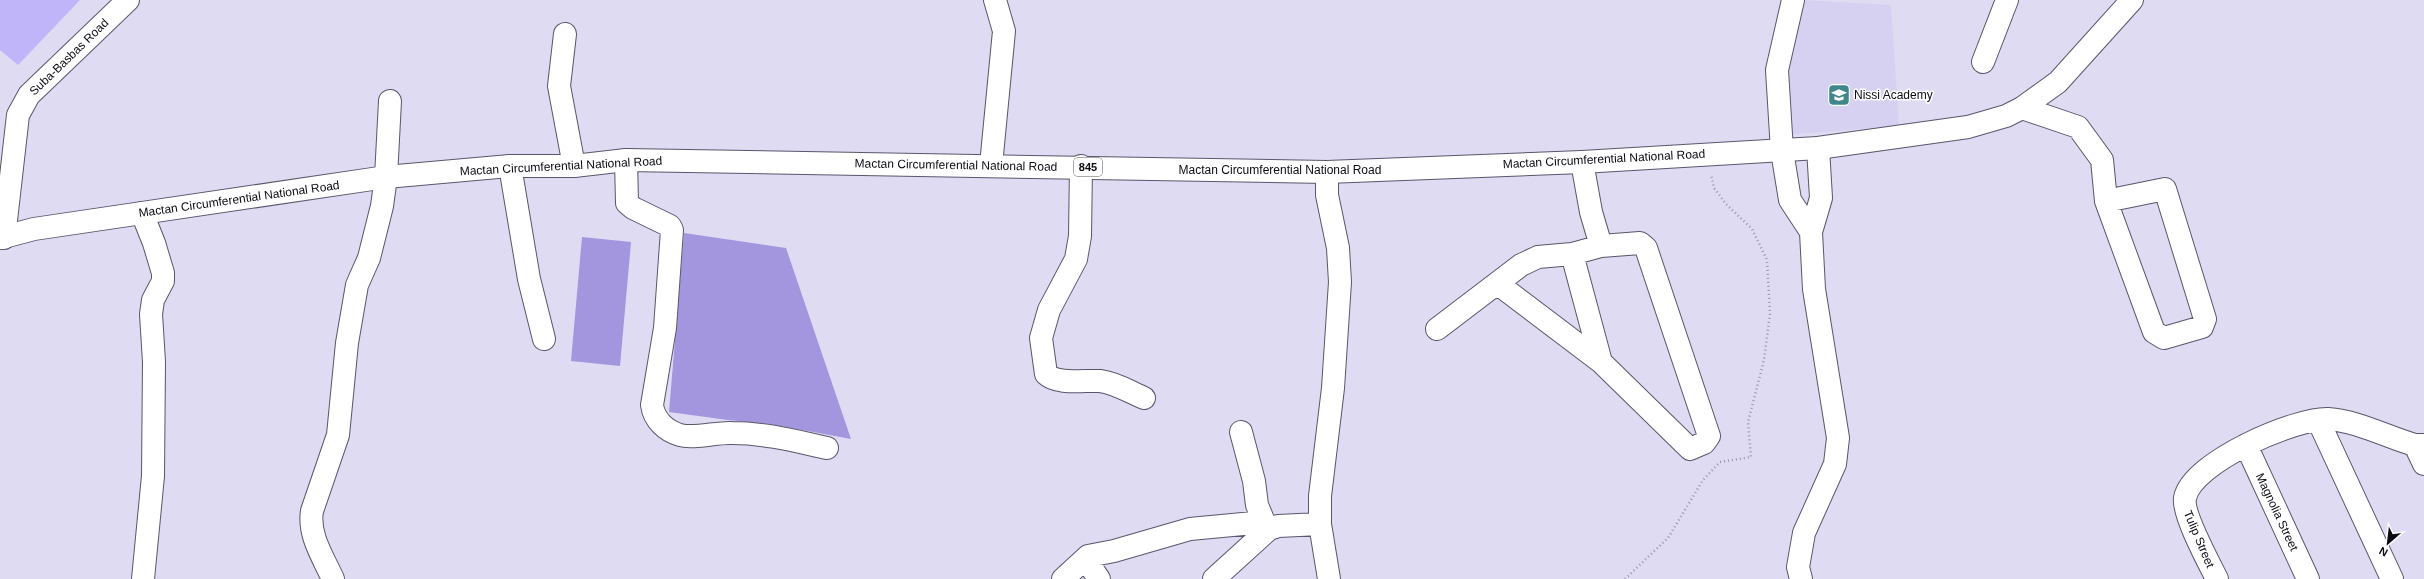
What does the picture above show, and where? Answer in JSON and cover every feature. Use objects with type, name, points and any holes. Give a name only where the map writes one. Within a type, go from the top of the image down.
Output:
[{"type":"street","name":"Suba-Basbas Road","points":[[2,238],[6,182],[18,115],[29,95],[128,0]]},
{"type":"street","points":[[991,165],[1004,31],[995,0]]},
{"type":"street","points":[[1793,0],[1777,70],[1782,151],[1790,200],[1811,232]]},
{"type":"street","points":[[1983,62],[2008,0]]},
{"type":"street","name":"Mactan Circumferential National Road","points":[[2,238],[34,229],[386,177],[510,166],[574,166],[626,160],[1081,166],[1132,169],[1327,172],[1582,162],[1818,148],[1968,127],[2006,116],[2022,108],[2048,90],[2072,67],[2132,0]]},
{"type":"street","points":[[565,34],[559,86],[574,166]]},
{"type":"street","points":[[334,579],[317,546],[310,524],[312,511],[338,435],[347,343],[357,285],[369,258],[382,206],[386,177],[390,101]]},
{"type":"street","points":[[2022,108],[2078,127],[2102,160],[2106,200],[2154,332],[2164,338],[2202,327],[2205,319],[2165,189],[2106,200]]},
{"type":"street","points":[[1801,579],[1798,567],[1804,533],[1835,464],[1838,438],[1816,303],[1811,232],[1821,198],[1818,148]]},
{"type":"street","points":[[626,160],[627,203],[633,208],[670,226],[672,230],[665,328],[652,405],[656,417],[668,429],[682,436],[731,433],[768,435],[827,448]]},
{"type":"street","points":[[1582,162],[1591,212],[1601,246]]},
{"type":"street","points":[[510,166],[529,279],[544,339]]},
{"type":"street","points":[[1081,166],[1080,236],[1076,259],[1049,310],[1041,338],[1046,374],[1050,378],[1059,380],[1102,382],[1118,386],[1144,398]]},
{"type":"street","points":[[1327,172],[1327,195],[1338,248],[1340,282],[1333,388],[1320,496],[1320,524],[1329,579]]},
{"type":"street","points":[[142,213],[163,273],[163,281],[153,300],[151,314],[154,362],[153,476],[143,579]]},
{"type":"street","points":[[1437,329],[1521,265],[1538,257],[1572,254],[1601,246],[1640,243],[1646,248],[1709,436],[1704,443],[1690,449],[1601,362],[1498,284]]},
{"type":"street","points":[[1572,254],[1601,362]]},
{"type":"street","points":[[2318,420],[2392,579]]},
{"type":"street","points":[[2246,445],[2285,428],[2318,420],[2339,420],[2421,452]]},
{"type":"street","points":[[1241,432],[1254,482],[1257,505],[1266,525]]},
{"type":"street","name":"Tulip Street","points":[[2217,579],[2187,514],[2185,497],[2196,480],[2206,471],[2246,445]]},
{"type":"street","name":"Magnolia Street","points":[[2246,445],[2308,579]]},
{"type":"street","points":[[1064,579],[1088,556],[1114,551],[1190,529],[1320,524]]},
{"type":"street","points":[[1214,579],[1266,525]]},
{"type":"street","points":[[1088,556],[1093,570],[1099,579]]},
{"type":"path","points":[[1625,579],[1668,538],[1703,480],[1720,462],[1751,457],[1748,422],[1766,352],[1770,314],[1767,260],[1752,228],[1726,204],[1714,188],[1708,154]]},
{"type":"shaded area","points":[[0,0],[80,0],[18,65],[0,50]]},
{"type":"shaded area","name":"Nissi Academy","points":[[1801,0],[1891,5],[1899,126],[1784,135],[1779,64]]},
{"type":"building","points":[[684,233],[786,248],[851,439],[770,424],[669,412]]},
{"type":"building","points":[[582,237],[631,242],[620,366],[571,361]]},
{"type":"place","name":"Nissi Academy","points":[[1839,95]]}]
